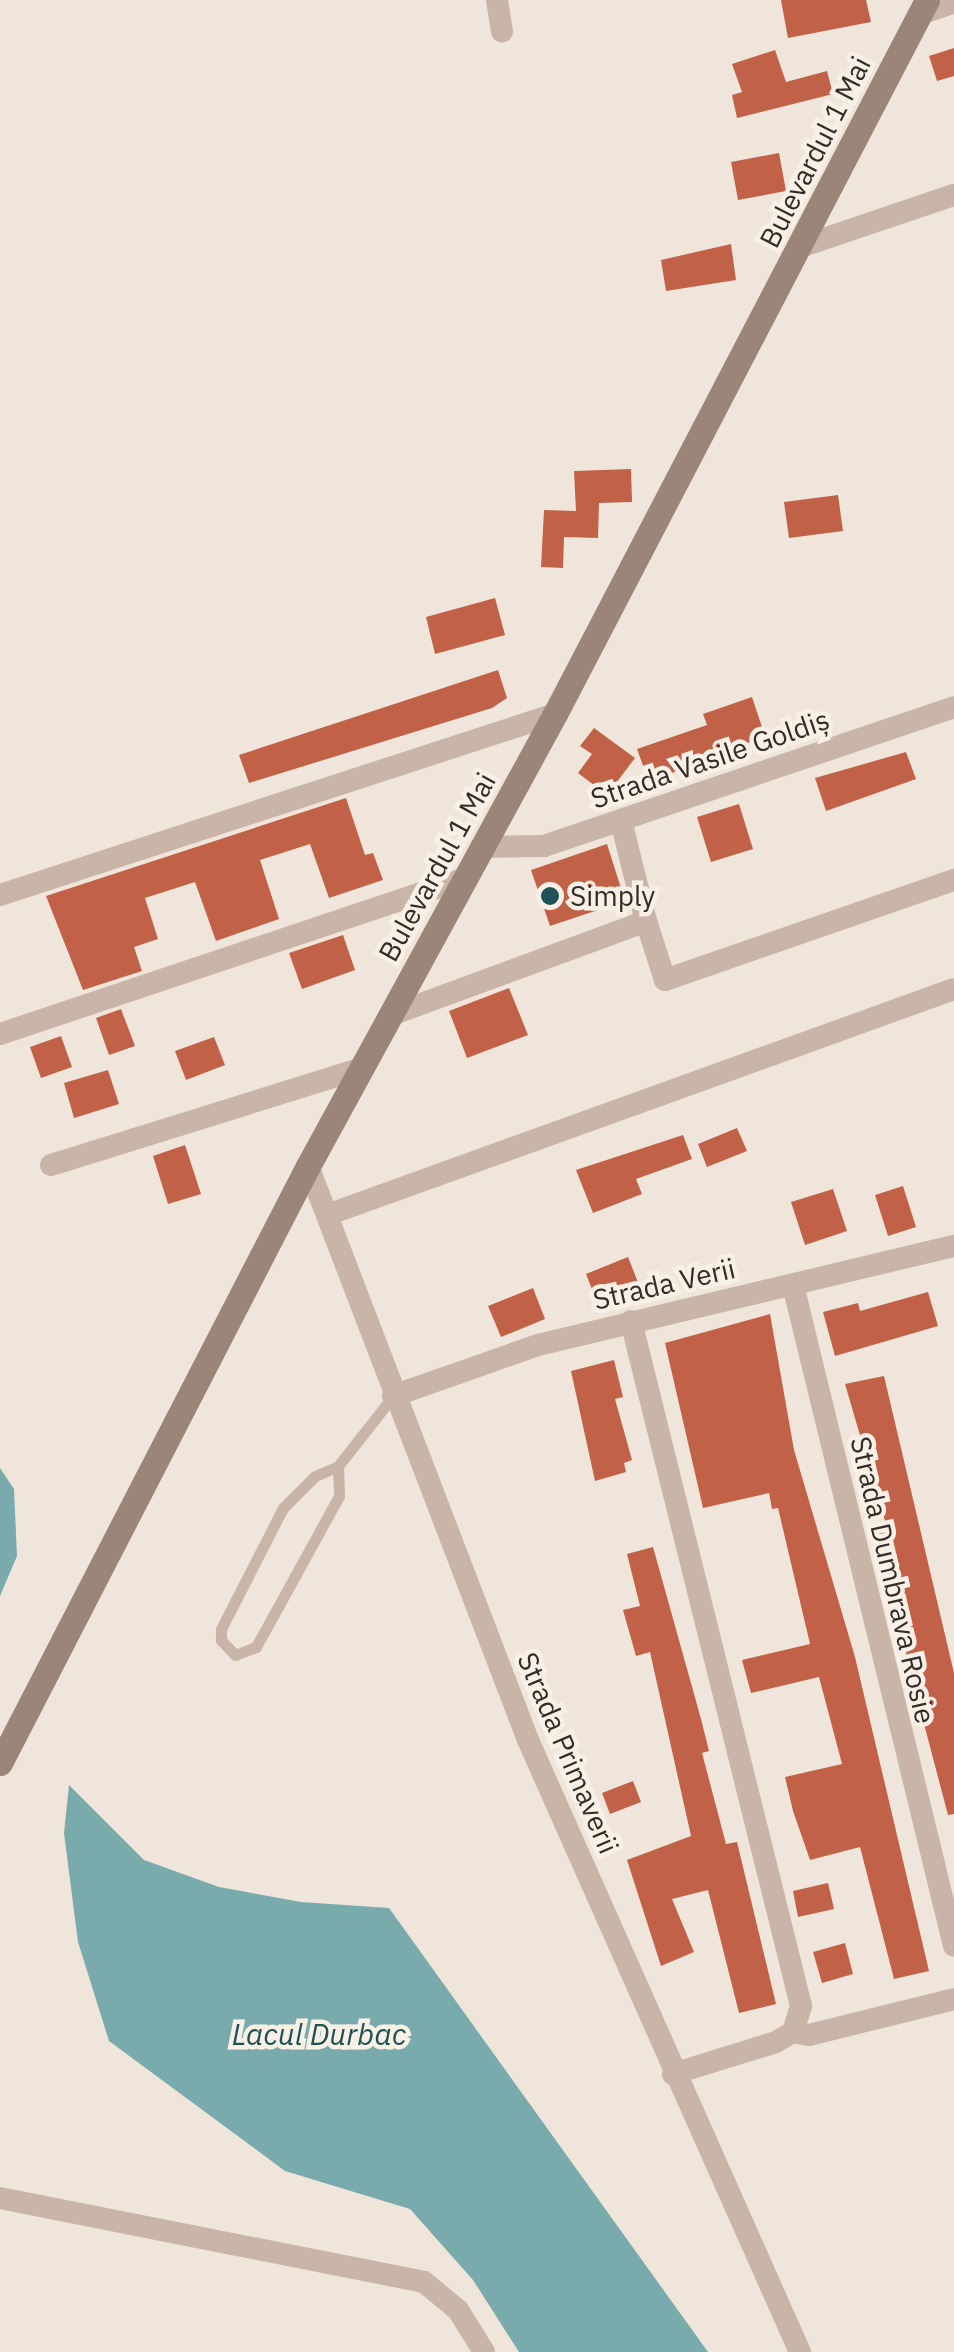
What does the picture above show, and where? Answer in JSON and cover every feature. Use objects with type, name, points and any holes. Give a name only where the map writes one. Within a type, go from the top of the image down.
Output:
[{"type":"main road","name":"Bulevardul 1 Mai","points":[[0,1763],[308,1166],[555,714],[923,7]]},
{"type":"street","points":[[497,0],[502,32]]},
{"type":"street","points":[[923,7],[954,2]]},
{"type":"street","points":[[800,247],[954,195]]},
{"type":"street","name":"Strada Vasile Goldiș","points":[[482,847],[544,846],[954,706]]},
{"type":"street","points":[[0,896],[555,714]]},
{"type":"street","points":[[621,821],[665,980],[954,880]]},
{"type":"street","points":[[0,1034],[465,878]]},
{"type":"street","points":[[391,1015],[646,922]]},
{"type":"street","points":[[327,1215],[954,989]]},
{"type":"street","points":[[51,1165],[362,1068]]},
{"type":"street","name":"Strada Primaverii","points":[[308,1166],[528,1740],[672,2074],[800,2352]]},
{"type":"street","name":"Strada Verii","points":[[393,1396],[631,1321],[953,1252]]},
{"type":"street","name":"Strada Dumbrava Rosie","points":[[793,1285],[954,1946]]},
{"type":"street","points":[[631,1321],[794,1968],[801,2006],[792,2032]]},
{"type":"street","points":[[672,2074],[792,2032],[809,2034],[954,1999]]},
{"type":"street","points":[[0,2198],[424,2282],[458,2310],[484,2352]]},
{"type":"lane","points":[[338,1466],[338,1496],[256,1647],[235,1654],[221,1629],[283,1508],[315,1476],[338,1466],[393,1396]]},
{"type":"water","points":[[0,1468],[14,1489],[17,1556],[0,1596]]},
{"type":"water","name":"Lacul Durbac","points":[[69,1785],[144,1860],[219,1887],[301,1902],[389,1908],[708,2352],[519,2352],[473,2280],[410,2209],[285,2171],[109,2041],[78,1942],[64,1833]]},
{"type":"building","points":[[781,0],[866,0],[871,22],[788,38]]},
{"type":"building","points":[[954,48],[954,76],[937,81],[929,56]]},
{"type":"building","points":[[775,50],[786,82],[827,71],[833,94],[737,118],[732,95],[742,92],[732,64]]},
{"type":"building","points":[[779,153],[786,191],[738,200],[731,162]]},
{"type":"building","points":[[731,244],[736,280],[666,291],[661,260]]},
{"type":"building","points":[[631,469],[632,502],[599,503],[598,538],[564,537],[563,568],[541,567],[544,510],[576,511],[574,471]]},
{"type":"building","points":[[838,495],[843,531],[789,538],[784,502]]},
{"type":"building","points":[[495,598],[505,635],[435,654],[426,617]]},
{"type":"building","points":[[498,670],[507,698],[492,708],[249,783],[239,755]]},
{"type":"building","points":[[752,697],[765,736],[649,782],[637,749],[707,725],[703,714]]},
{"type":"building","points":[[594,728],[635,758],[607,795],[578,773],[592,754],[580,746]]},
{"type":"building","points":[[906,752],[916,779],[826,811],[815,778]]},
{"type":"building","points":[[346,798],[365,855],[373,853],[383,880],[329,898],[310,844],[260,860],[279,919],[216,941],[195,882],[145,898],[158,939],[134,947],[142,971],[83,990],[46,896]]},
{"type":"building","points":[[739,804],[753,849],[711,862],[697,817]]},
{"type":"building","points":[[607,844],[625,901],[550,926],[531,870]]},
{"type":"building","points":[[343,935],[355,970],[302,989],[289,953]]},
{"type":"building","points":[[509,988],[528,1035],[467,1058],[449,1011]]},
{"type":"building","points":[[121,1009],[135,1046],[109,1055],[96,1018]]},
{"type":"building","points":[[61,1036],[72,1067],[41,1078],[30,1047]]},
{"type":"building","points":[[214,1037],[225,1065],[186,1080],[175,1051]]},
{"type":"building","points":[[108,1070],[119,1104],[74,1118],[64,1083]]},
{"type":"building","points":[[737,1128],[747,1151],[707,1167],[698,1144]]},
{"type":"building","points":[[683,1135],[692,1159],[636,1179],[642,1194],[593,1213],[576,1170]]},
{"type":"building","points":[[185,1145],[201,1194],[168,1204],[153,1156]]},
{"type":"building","points":[[903,1186],[916,1227],[888,1236],[875,1195]]},
{"type":"building","points":[[833,1189],[847,1231],[805,1245],[791,1202]]},
{"type":"building","points":[[628,1257],[641,1290],[599,1307],[586,1274]]},
{"type":"building","points":[[533,1288],[545,1319],[501,1337],[488,1306]]},
{"type":"building","points":[[928,1292],[938,1326],[835,1356],[823,1312],[858,1303],[860,1311]]},
{"type":"building","points":[[770,1314],[794,1450],[855,1657],[929,1971],[894,1979],[860,1847],[810,1860],[793,1811],[785,1777],[842,1764],[819,1677],[751,1693],[742,1660],[810,1644],[778,1508],[772,1509],[769,1493],[703,1508],[665,1343]]},
{"type":"building","points":[[614,1360],[623,1397],[615,1399],[632,1460],[624,1463],[626,1472],[595,1481],[571,1371]]},
{"type":"building","points":[[884,1376],[954,1673],[954,1814],[948,1815],[875,1534],[888,1531],[845,1384]]},
{"type":"building","points":[[653,1547],[709,1751],[702,1753],[726,1844],[737,1842],[776,2004],[739,2013],[708,1890],[672,1899],[694,1952],[661,1966],[627,1860],[691,1836],[650,1652],[636,1656],[623,1610],[640,1606],[627,1554]]},
{"type":"building","points":[[633,1781],[641,1802],[610,1814],[602,1793]]},
{"type":"building","points":[[828,1883],[834,1909],[798,1917],[793,1891]]},
{"type":"building","points":[[845,1943],[853,1974],[822,1983],[813,1952]]},
{"type":"place","name":"Simply","points":[[550,896]]}]
